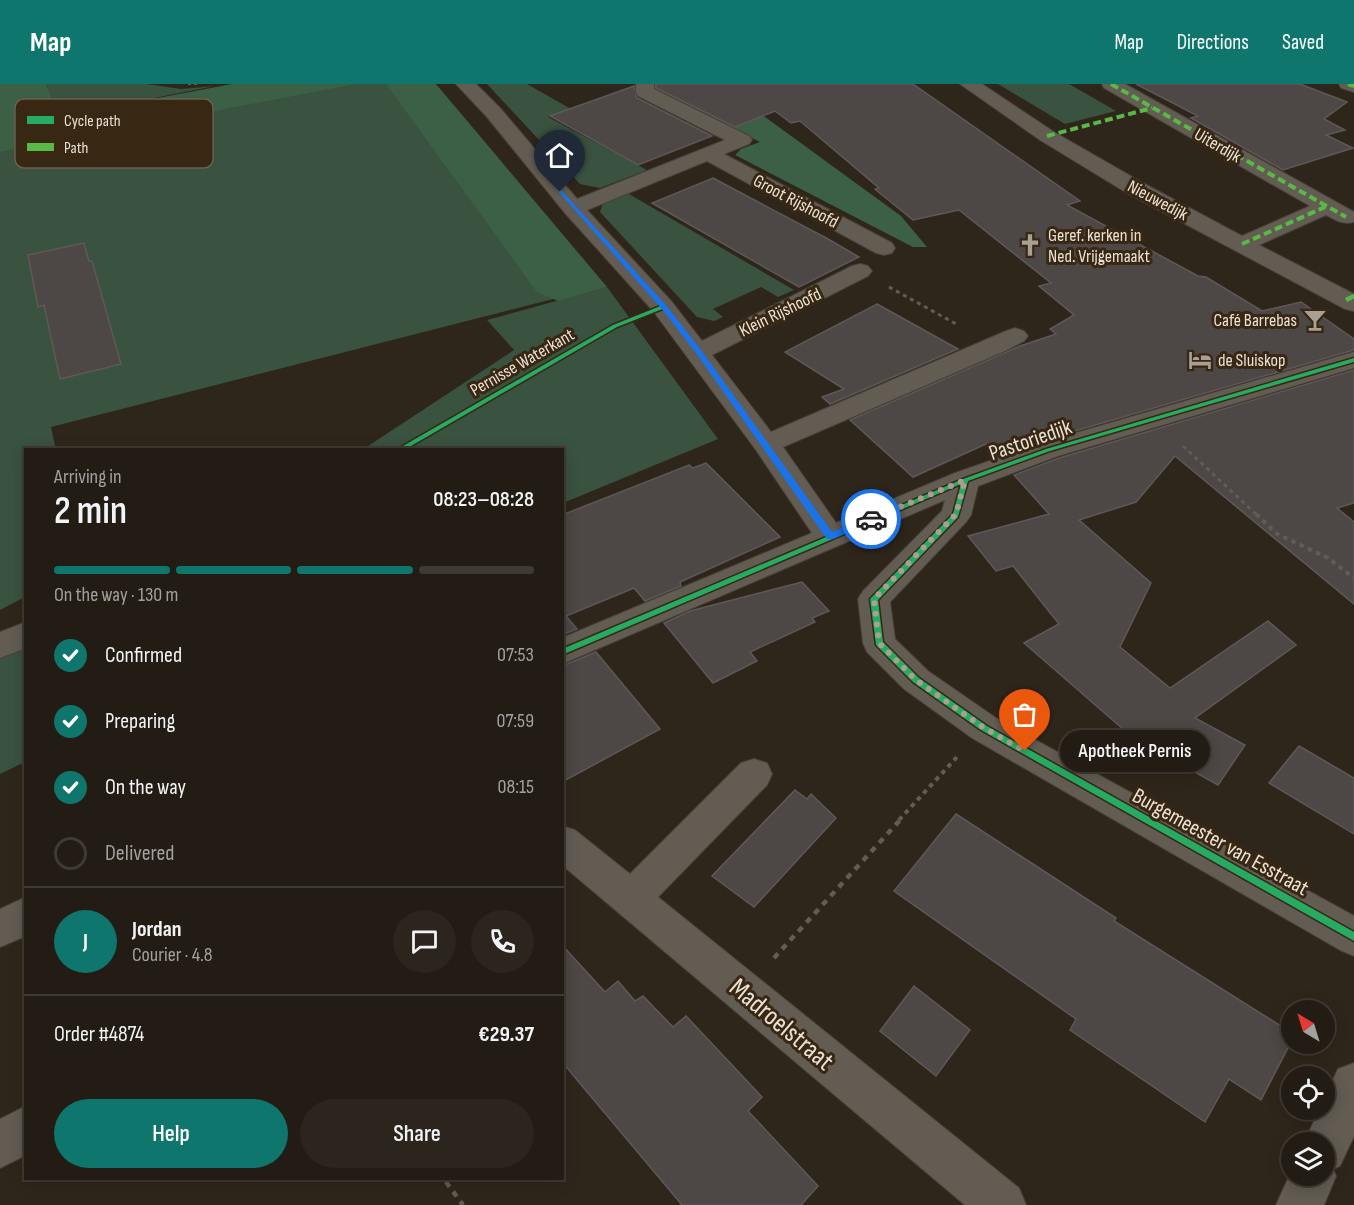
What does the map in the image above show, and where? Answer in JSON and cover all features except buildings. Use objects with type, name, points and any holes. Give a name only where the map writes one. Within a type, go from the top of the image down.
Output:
[{"type":"street","points":[[465,84],[494,113],[573,208],[663,307],[766,444],[830,537]]},
{"type":"street","points":[[573,208],[742,140],[645,92],[645,84]]},
{"type":"street","name":"Nieuwedijk","points":[[969,84],[1047,136],[1115,176],[1354,304]]},
{"type":"street","name":"Uiterdijk","points":[[1111,84],[1346,217]]},
{"type":"street","points":[[1348,84],[1354,86]]},
{"type":"street","name":"Groot Rijshoofd","points":[[708,154],[884,248]]},
{"type":"street","points":[[1242,244],[1325,207]]},
{"type":"street","name":"Klein Rijshoofd","points":[[699,352],[860,271]]},
{"type":"street","points":[[766,444],[1005,341]]},
{"type":"street","name":"Pastoriedijk","points":[[564,651],[965,480],[1048,450],[1354,360]]},
{"type":"street","name":"Burgemeester van Esstraat","points":[[965,480],[956,514],[874,599],[879,643],[916,680],[984,728],[1354,937]]},
{"type":"street","points":[[0,646],[24,635]]},
{"type":"street","points":[[631,899],[753,774]]},
{"type":"street","name":"Madroelstraat","points":[[564,844],[1002,1205]]},
{"type":"street","points":[[0,929],[24,916]]},
{"type":"street","points":[[1332,1132],[1354,1085]]},
{"type":"street","points":[[0,1145],[24,1130]]},
{"type":"street","points":[[1300,1205],[1309,1186]]},
{"type":"path","points":[[188,84],[198,84]]},
{"type":"path","points":[[860,271],[1005,341]]},
{"type":"path","points":[[1154,419],[1277,534],[1329,558],[1354,578]]},
{"type":"path","points":[[744,992],[984,728]]},
{"type":"path","points":[[446,1182],[463,1205]]},
{"type":"green space","points":[[0,84],[46,84],[53,99],[15,99],[15,149],[0,152]]},
{"type":"green space","points":[[46,84],[147,84],[181,89],[215,86],[149,99],[53,99]]},
{"type":"green space","points":[[232,84],[356,84],[213,111],[213,99],[153,99]]},
{"type":"green space","points":[[343,84],[398,84],[561,297],[51,427],[56,448],[24,448],[24,598],[0,610],[0,147],[15,144],[15,168],[213,168],[213,108]]},
{"type":"green space","points":[[386,84],[436,84],[607,287],[558,301],[537,292]]},
{"type":"green space","points":[[487,84],[527,84],[571,109],[548,117],[647,170],[600,188],[580,184]]},
{"type":"green space","points":[[655,84],[720,84],[901,216],[927,247],[913,247],[735,155],[741,149],[760,142],[655,89]]},
{"type":"green space","points":[[998,84],[1069,84],[1116,111],[1065,124]]},
{"type":"green space","points":[[629,194],[794,290],[778,297],[761,287],[713,309],[723,317],[714,321],[697,317],[600,212],[603,203]]},
{"type":"green space","points":[[607,287],[718,439],[564,503],[564,448],[365,448],[514,350],[487,320]]},
{"type":"green space","points":[[24,644],[24,762],[0,774],[0,656]]},
{"type":"marked path","points":[[1111,84],[1346,217]]},
{"type":"marked path","points":[[1348,84],[1354,86]]},
{"type":"marked path","points":[[1047,136],[1152,108]]},
{"type":"marked path","points":[[1242,244],[1325,207]]},
{"type":"marked path","points":[[1346,300],[1354,296]]},
{"type":"cycle path","name":"Pernisse Waterkant","points":[[402,448],[615,326],[663,307]]},
{"type":"cycle path","points":[[564,651],[965,480],[1048,450],[1354,360]]},
{"type":"cycle path","points":[[965,480],[956,515],[874,599],[879,643],[916,680],[984,728],[1354,937]]},
{"type":"way so far","points":[[871,519],[965,480],[956,514],[874,599],[879,643],[916,680],[984,728],[1025,751]]},
{"type":"place","name":"Geref. kerken in Ned. Vrijgemaakt","points":[[1030,245]]},
{"type":"place","name":"Café Barrebas","points":[[1315,320]]},
{"type":"place","name":"de Sluiskop","points":[[1200,360]]},
{"type":"place","name":"Apotheek Pernis","points":[[1025,751]]},
{"type":"route","points":[[560,192],[663,307],[699,352],[830,537],[871,519]]}]
